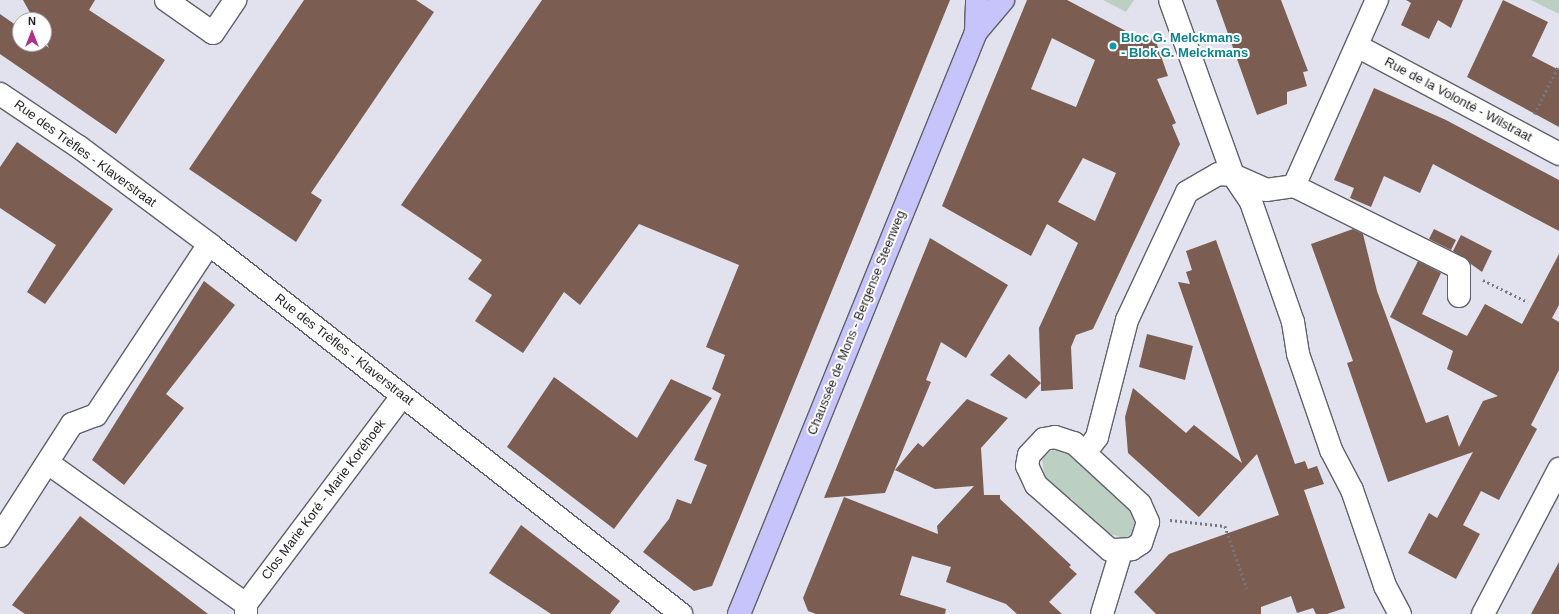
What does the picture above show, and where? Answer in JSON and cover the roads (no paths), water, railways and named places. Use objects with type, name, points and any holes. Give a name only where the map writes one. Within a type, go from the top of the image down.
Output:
[{"type":"main road","name":"Chaussée de Mons - Bergense Steenweg","points":[[976,32],[977,0]]},
{"type":"main road","name":"Chaussée de Mons - Bergense Steenweg","points":[[740,614],[976,32],[1003,0]]},
{"type":"street","points":[[166,0],[213,33],[235,0]]},
{"type":"street","points":[[1170,0],[1234,175],[1251,202],[1293,322],[1298,354],[1331,450],[1352,490],[1385,586],[1400,614]]},
{"type":"street","points":[[1294,186],[1377,0]]},
{"type":"street","name":"Rue de la Volonté - Wilstraat","points":[[1356,46],[1559,154]]},
{"type":"street","name":"Rue des Trèfles - Klaverstraat","points":[[0,94],[78,146],[209,244],[681,614]]},
{"type":"street","points":[[1085,453],[1097,436],[1127,320],[1187,192],[1218,174],[1234,175],[1266,190],[1294,186],[1459,268],[1459,296]]},
{"type":"street","points":[[0,536],[72,424],[96,415],[209,244]]},
{"type":"street","name":"Clos Marie Koré - Marie Koréhoek","points":[[48,463],[246,609],[402,396]]},
{"type":"street","points":[[1066,438],[1085,453],[1140,504],[1147,518],[1147,534],[1141,543],[1121,552],[1102,545],[1030,477],[1029,455],[1044,439],[1066,438]]},
{"type":"street","points":[[1484,614],[1559,469]]},
{"type":"street","points":[[1102,614],[1121,552]]},
{"type":"place","name":"Bloc G. Melckmans - Blok G. Melckmans","points":[[1113,46]]}]
